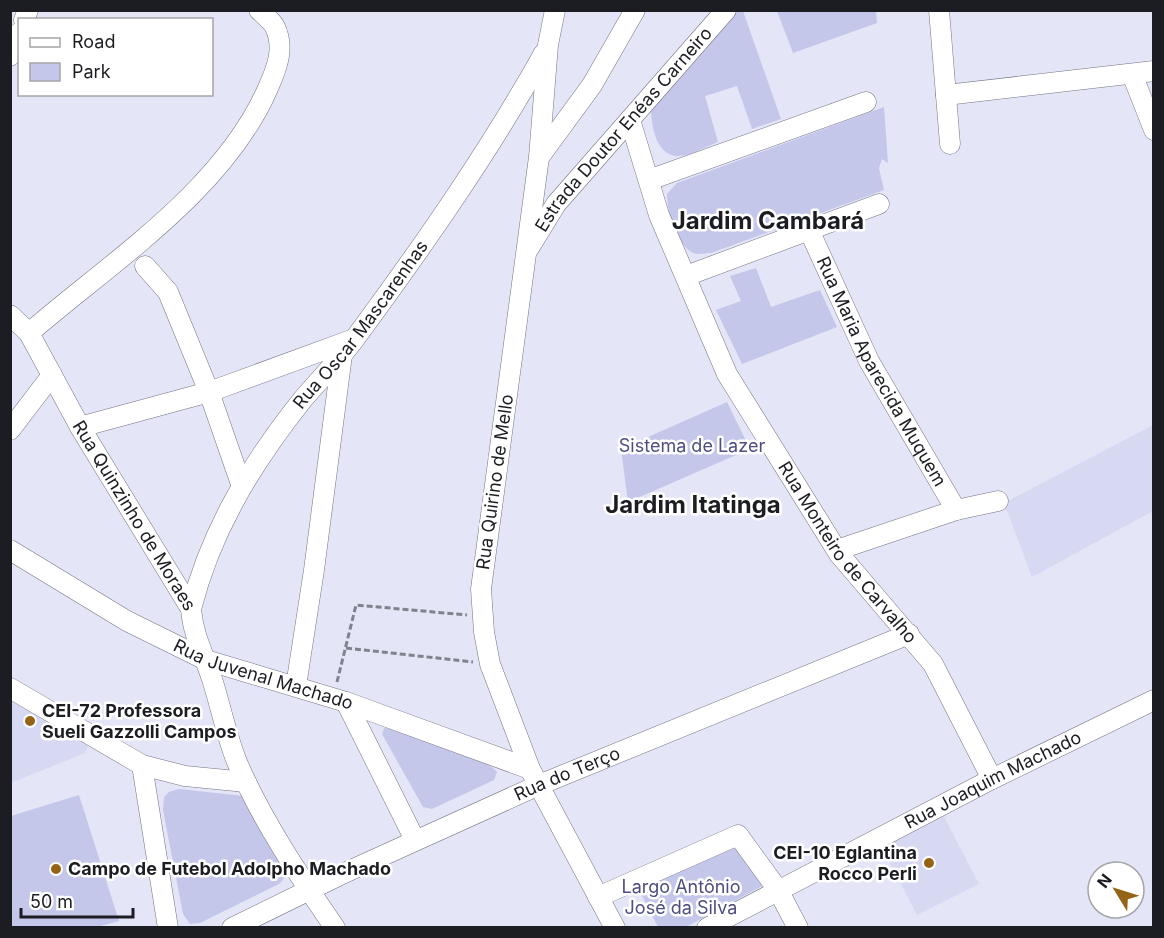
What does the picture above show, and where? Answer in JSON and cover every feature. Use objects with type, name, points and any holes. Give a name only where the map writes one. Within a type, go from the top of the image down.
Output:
[{"type":"street","points":[[28,333],[181,206],[235,147],[259,110],[278,64],[280,43],[274,26],[259,10]]},
{"type":"street","name":"Rua Quirino de Mello","points":[[555,10],[548,45],[539,157],[481,588],[490,664],[535,777],[615,927]]},
{"type":"street","points":[[539,157],[592,85],[636,10]]},
{"type":"street","name":"Estrada Doutor Enéas Carneiro","points":[[525,254],[556,204],[726,10]]},
{"type":"street","points":[[939,10],[950,144]]},
{"type":"street","points":[[10,56],[18,37]]},
{"type":"street","name":"Rua Oscar Mascarenhas","points":[[191,609],[205,561],[241,484],[302,401],[355,339],[466,180],[548,45]]},
{"type":"street","points":[[946,94],[1154,71]]},
{"type":"street","points":[[1132,74],[1154,130]]},
{"type":"street","points":[[649,180],[866,102]]},
{"type":"street","name":"Rua Monteiro de Carvalho","points":[[630,120],[659,215],[727,374],[837,550],[880,604],[909,634],[933,664],[992,778]]},
{"type":"street","points":[[686,276],[879,204]]},
{"type":"street","name":"Rua Maria Aparecida Muquem","points":[[809,230],[869,361],[956,510]]},
{"type":"street","points":[[145,266],[168,292],[209,392],[241,484]]},
{"type":"street","name":"Rua Quinzinho de Moraes","points":[[10,315],[28,333],[80,427],[191,609],[196,640],[206,660],[227,735],[246,782],[309,889],[335,927]]},
{"type":"street","points":[[80,427],[209,392],[355,339]]},
{"type":"street","points":[[296,686],[314,570],[342,355]]},
{"type":"street","points":[[10,430],[52,375]]},
{"type":"street","points":[[837,550],[956,510],[998,501]]},
{"type":"street","name":"Rua Juvenal Machado","points":[[10,550],[127,621],[206,660],[339,700],[535,777]]},
{"type":"street","name":"Rua do Terço","points":[[232,927],[415,840],[535,777],[909,634]]},
{"type":"street","points":[[10,688],[142,765],[185,776],[246,782]]},
{"type":"street","points":[[339,700],[415,840]]},
{"type":"street","name":"Rua Joaquim Machado","points":[[706,927],[992,778],[1154,700]]},
{"type":"street","points":[[142,765],[168,927]]},
{"type":"street","points":[[598,897],[738,835],[778,890],[798,927]]},
{"type":"path","points":[[339,700],[345,648],[356,605],[483,617]]},
{"type":"path","points":[[345,648],[490,664]]},
{"type":"shaded area","points":[[1153,425],[1153,511],[1032,577],[1004,503]]},
{"type":"shaded area","name":"CEI-72 Professora Sueli Gazzolli Campos","points":[[11,699],[89,744],[85,753],[11,783]]},
{"type":"shaded area","name":"CEI-10 Eglantina Rocco Perli","points":[[941,811],[979,884],[917,915],[879,842]]},
{"type":"green space","points":[[735,11],[743,11],[781,119],[752,129],[737,86],[705,96],[718,142],[688,154],[670,155],[659,145],[656,138],[651,107]]},
{"type":"green space","points":[[777,11],[876,11],[877,23],[793,53]]},
{"type":"green space","points":[[884,107],[888,163],[882,159],[879,168],[884,190],[711,253],[693,253],[682,243],[674,227],[667,201],[667,194],[677,183]]},
{"type":"green space","points":[[756,268],[771,307],[820,290],[837,327],[742,364],[716,310],[741,301],[730,276]]},
{"type":"green space","name":"Sistema de Lazer","points":[[727,402],[750,449],[628,502],[621,449]]},
{"type":"green space","points":[[384,728],[426,738],[477,758],[497,772],[494,780],[432,809],[423,807],[382,734]]},
{"type":"green space","points":[[179,789],[244,796],[287,864],[287,875],[279,884],[200,923],[190,924],[183,914],[163,810],[164,797],[169,792]]},
{"type":"green space","name":"Campo de Futebol Adolpho Machado","points":[[79,795],[119,921],[97,927],[11,927],[11,816]]},
{"type":"green space","name":"Largo Antônio José da Silva","points":[[733,843],[764,885],[684,928],[658,927],[638,888]]},
{"type":"place","name":"CEI-72 Professora Sueli Gazzolli Campos","points":[[30,721]]},
{"type":"place","name":"CEI-10 Eglantina Rocco Perli","points":[[929,863]]},
{"type":"place","name":"Campo de Futebol Adolpho Machado","points":[[56,869]]},
{"type":"district","name":"Jardim Cambará","points":[[768,221]]},
{"type":"district","name":"Jardim Itatinga","points":[[693,505]]}]
